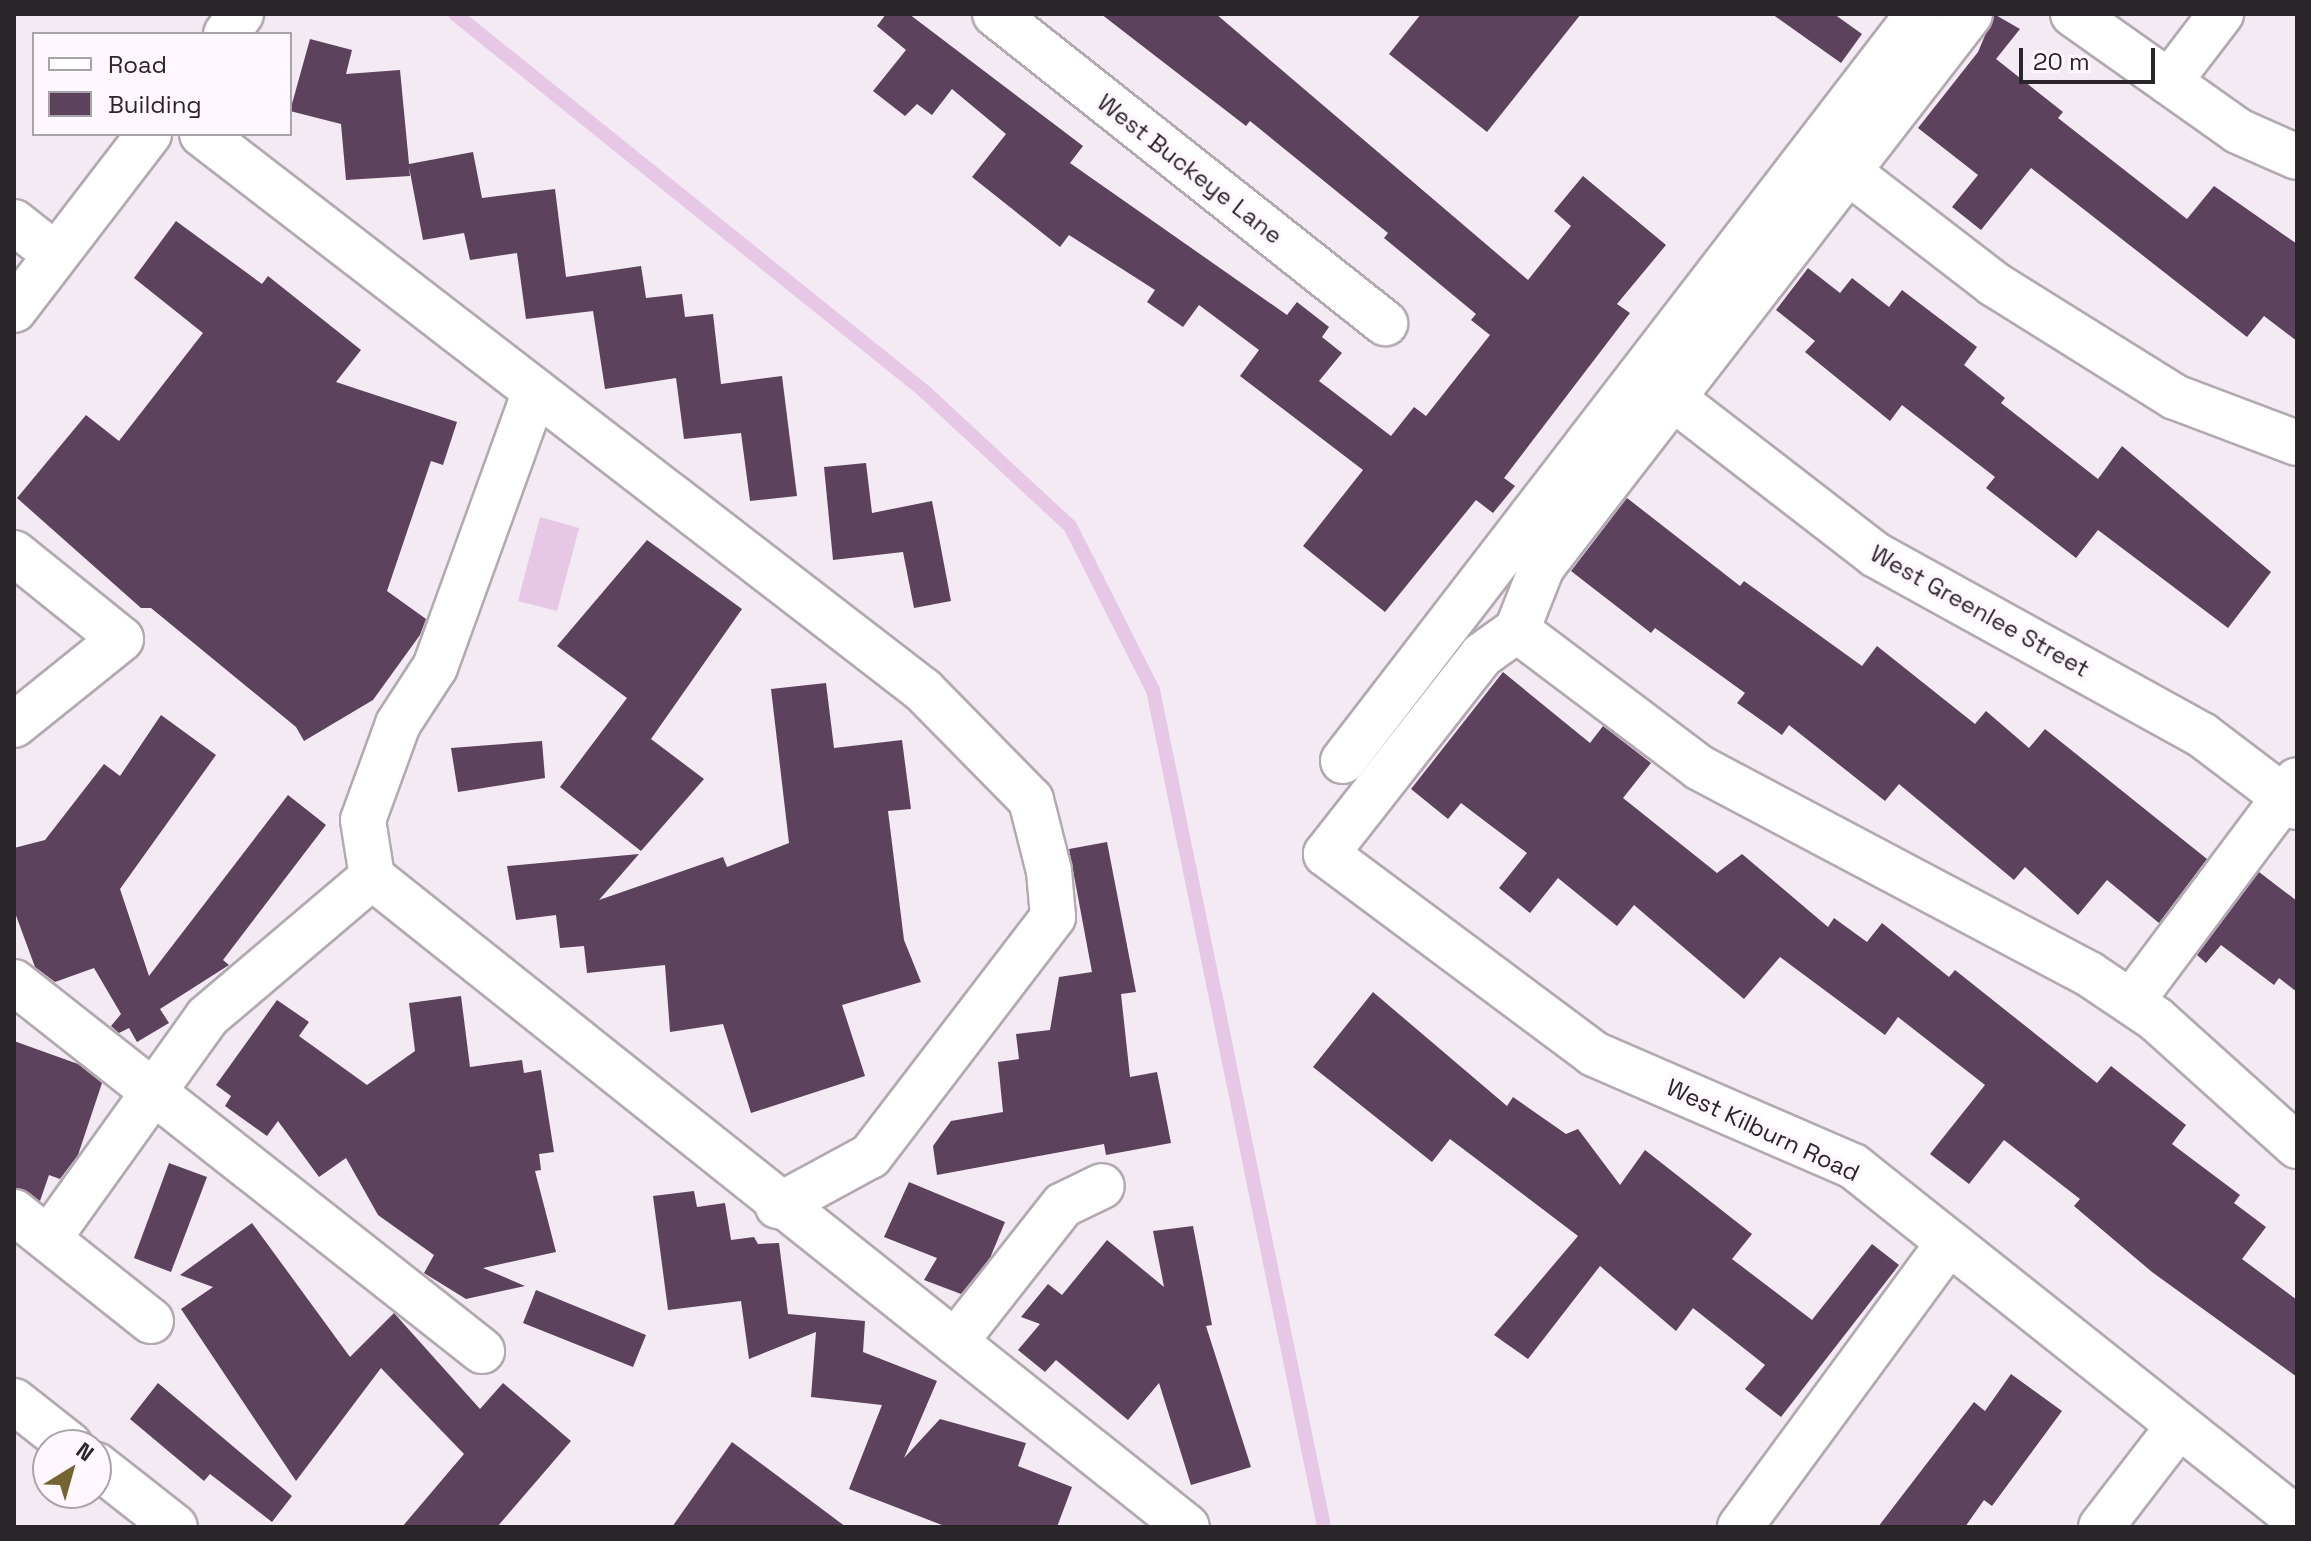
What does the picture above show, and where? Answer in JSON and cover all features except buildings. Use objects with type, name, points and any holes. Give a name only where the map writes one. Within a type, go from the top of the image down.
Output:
[{"type":"street","points":[[228,32],[241,14]]},
{"type":"street","name":"West Buckeye Lane","points":[[995,14],[1385,323]]},
{"type":"street","points":[[1343,761],[1918,14]]},
{"type":"street","points":[[1970,14],[1850,173],[1542,567],[1517,630],[1700,768],[2016,932],[2131,1002],[2297,1146]]},
{"type":"street","points":[[2073,14],[2238,131],[2297,157]]},
{"type":"street","points":[[2169,82],[2221,14]]},
{"type":"street","points":[[14,310],[147,136]]},
{"type":"street","points":[[205,136],[923,690],[1031,800],[1049,871],[1053,917],[870,1156],[778,1206]]},
{"type":"street","points":[[1850,173],[1994,284],[2175,397],[2297,443]]},
{"type":"street","points":[[14,222],[56,255]]},
{"type":"street","points":[[535,391],[435,667],[398,724],[363,820],[372,877],[778,1206],[1187,1527]]},
{"type":"street","name":"West Greenlee Street","points":[[1674,399],[1876,555],[2202,735],[2293,795]]},
{"type":"street","points":[[14,553],[121,639],[14,725]]},
{"type":"street","name":"West Kilburn Road","points":[[1517,630],[1482,655],[1326,854],[1594,1054],[1853,1166],[2297,1519]]},
{"type":"street","points":[[2131,1002],[2293,795]]},
{"type":"street","points":[[49,1238],[207,1017],[372,877]]},
{"type":"street","points":[[14,982],[482,1351]]},
{"type":"street","points":[[955,1342],[1063,1205],[1102,1186]]},
{"type":"street","points":[[14,1212],[151,1321]]},
{"type":"street","points":[[1740,1527],[1949,1243]]},
{"type":"street","points":[[14,1401],[50,1429]]},
{"type":"street","points":[[2101,1527],[2178,1427]]},
{"type":"street","points":[[112,1478],[175,1527]]},
{"type":"shaded area","points":[[540,517],[579,528],[557,611],[518,601]]},
{"type":"waterway","points":[[455,14],[924,391],[1070,526],[1153,690],[1324,1527]]}]
